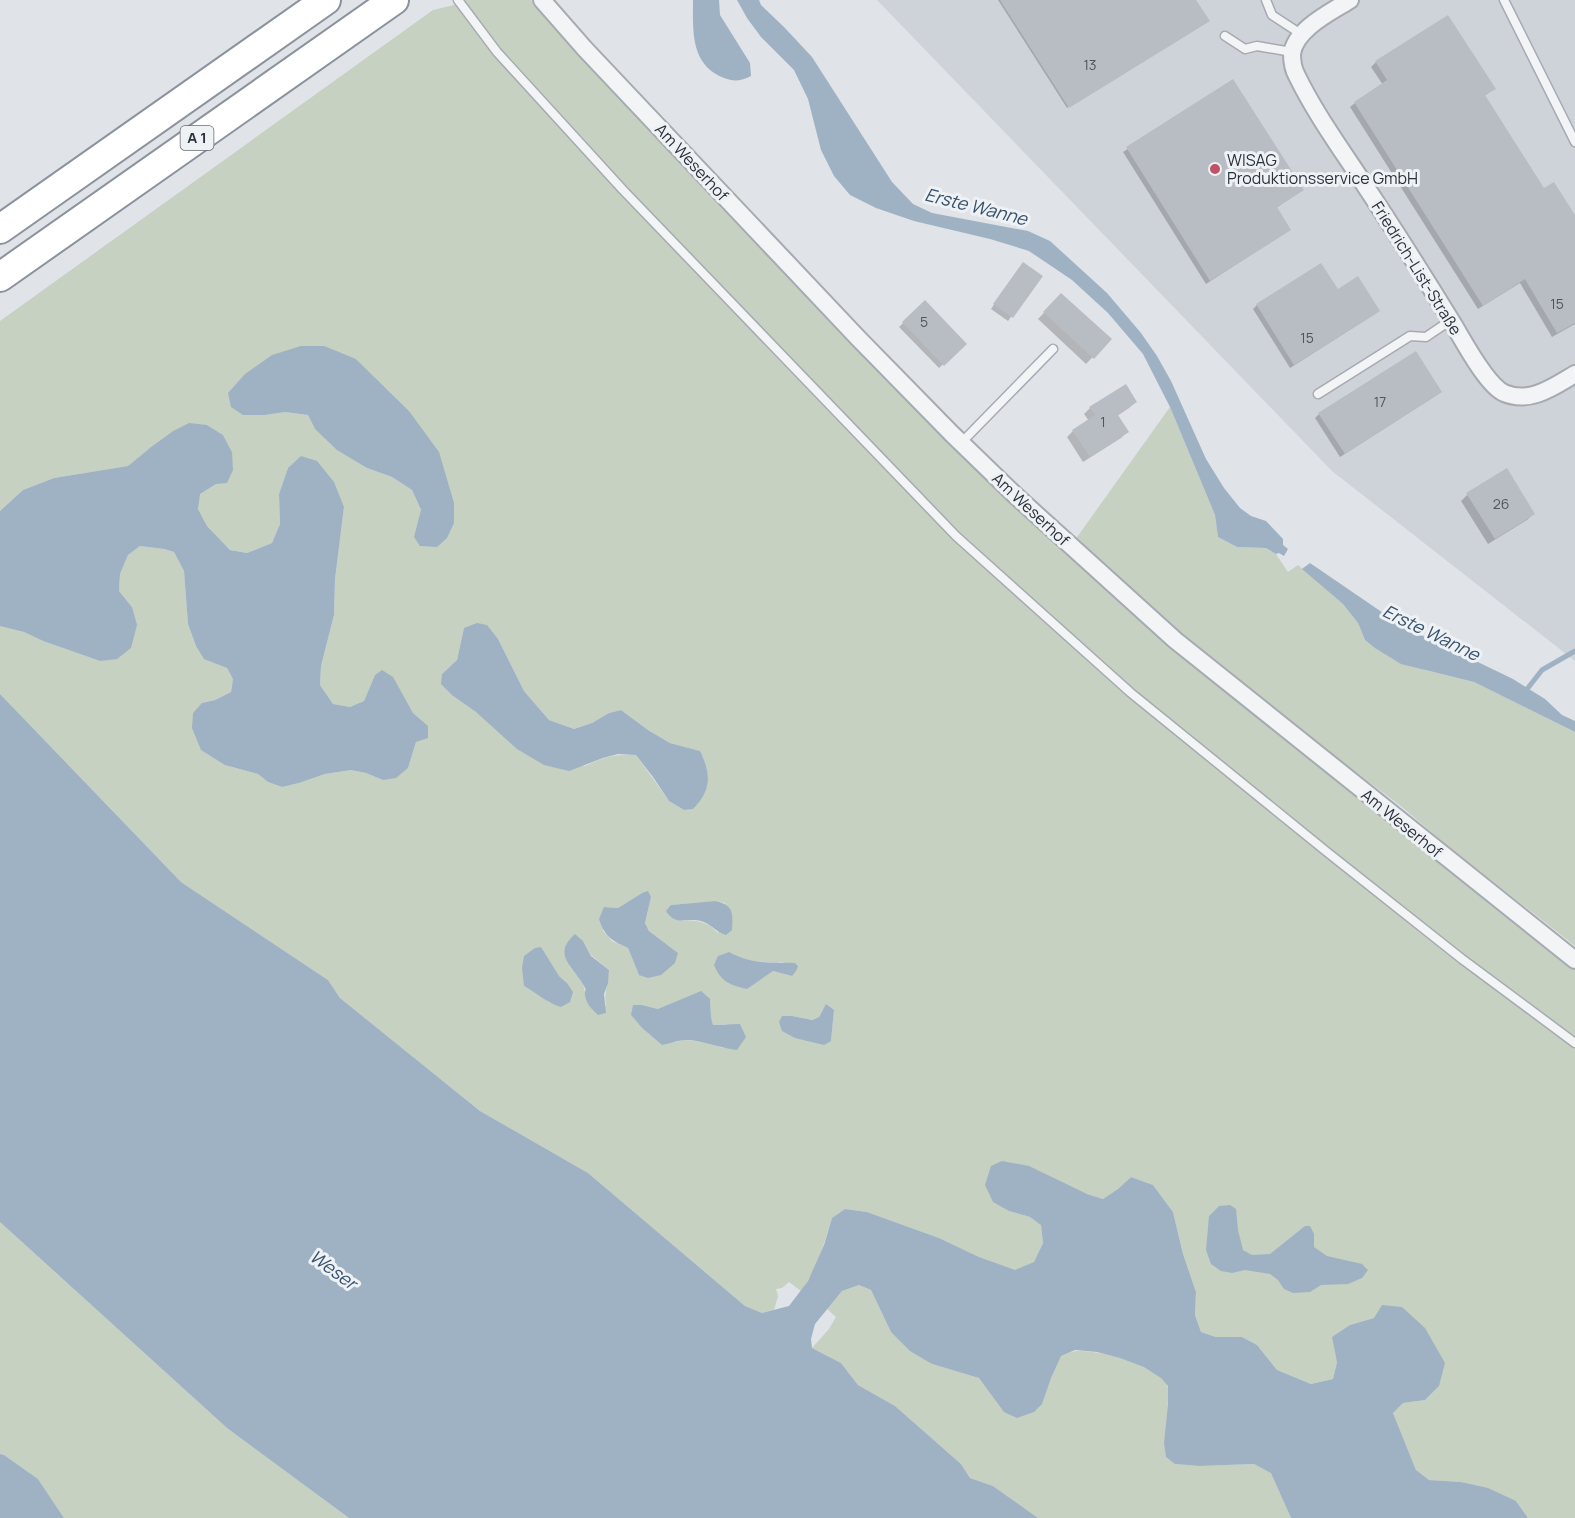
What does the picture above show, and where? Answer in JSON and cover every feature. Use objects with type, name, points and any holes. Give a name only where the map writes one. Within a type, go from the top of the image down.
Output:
[{"type":"highway","name":"A 1","points":[[0,229],[326,0]]},
{"type":"highway","name":"A 1","points":[[0,277],[394,0]]},
{"type":"street","name":"Am Weserhof","points":[[542,0],[585,49],[858,338],[1016,496],[1175,640],[1575,960]]},
{"type":"street","points":[[1292,52],[1294,43],[1301,34],[1315,22],[1350,0]]},
{"type":"street","name":"Friedrich-List-Straße","points":[[1292,52],[1295,74],[1315,109],[1487,378],[1503,392],[1522,398],[1543,392],[1575,374]]},
{"type":"lane","points":[[458,0],[497,52],[622,190],[956,536],[1131,693],[1453,952],[1575,1043]]},
{"type":"lane","points":[[1266,0],[1272,15],[1301,34]]},
{"type":"lane","points":[[1504,0],[1575,142]]},
{"type":"lane","points":[[1225,36],[1245,49],[1257,46],[1292,52]]},
{"type":"lane","points":[[1318,394],[1410,336],[1426,337],[1450,320]]},
{"type":"lane","points":[[961,443],[1053,349]]},
{"type":"shaded area","points":[[877,0],[1575,0],[1575,661],[1332,471]]},
{"type":"green space","points":[[456,0],[536,0],[1004,492],[1575,966],[1575,1518],[1528,1518],[1516,1501],[1461,1482],[1429,1480],[1416,1470],[1393,1413],[1403,1403],[1425,1400],[1439,1386],[1374,1318],[1350,1325],[1333,1379],[1311,1384],[1277,1370],[1257,1345],[1242,1337],[1216,1337],[1201,1332],[1195,1315],[1196,1292],[1183,1254],[1173,1212],[1153,1185],[1131,1177],[1103,1199],[1087,1194],[1009,1211],[1030,1217],[1041,1224],[1043,1243],[1034,1262],[1015,1271],[939,1238],[867,1212],[845,1209],[832,1218],[816,1265],[801,1291],[789,1282],[782,1288],[776,1289],[778,1296],[774,1310],[762,1313],[745,1306],[588,1173],[480,1111],[340,998],[328,980],[181,882],[0,694],[0,626],[24,632],[100,661],[132,607],[119,591],[120,574],[128,555],[140,546],[164,549],[174,552],[184,571],[188,624],[196,646],[205,659],[227,668],[233,679],[231,692],[215,700],[202,703],[225,765],[258,774],[268,782],[282,787],[325,774],[351,770],[383,780],[408,768],[416,742],[428,727],[413,713],[402,695],[382,671],[375,675],[364,701],[350,707],[333,704],[320,685],[321,666],[334,615],[335,579],[344,507],[288,468],[279,494],[280,524],[272,543],[247,553],[230,550],[207,526],[198,509],[199,494],[216,484],[232,452],[223,435],[207,425],[173,431],[128,466],[54,478],[23,490],[0,511],[0,321],[433,10],[454,5]],"holes":[[[356,359],[409,411],[437,547],[412,490],[392,477],[367,468],[315,429],[308,415],[285,412],[243,415]],[[464,628],[498,639],[524,691],[549,720],[574,729],[621,710],[670,743],[700,751],[707,775],[705,787],[693,809],[684,810],[669,801],[636,755],[610,757],[585,766],[495,727],[453,696],[442,674],[457,660]],[[642,893],[651,897],[645,923],[649,931],[678,953],[639,975],[628,948],[612,941],[603,931],[604,907],[618,908]],[[715,901],[725,903],[718,933],[702,922],[682,921],[671,905]],[[583,941],[591,955],[609,970],[606,1006],[585,996],[578,976],[569,966]],[[729,952],[755,961],[783,962],[792,976],[773,971],[763,977]],[[559,976],[567,983],[550,1003],[524,986]],[[710,999],[713,1025],[727,1024],[723,1048],[707,1042],[683,1040],[662,1045],[631,1015],[642,1005],[658,1009]],[[823,1009],[834,1010],[831,1041],[792,1016],[811,1020],[819,1017]]]},
{"type":"green space","points":[[1170,407],[1215,515],[1218,537],[1237,547],[1266,548],[1276,554],[1288,572],[1298,565],[1343,604],[1358,623],[1365,640],[1425,670],[1474,682],[1575,732],[1575,946],[1402,807],[1186,639],[1075,540]]},
{"type":"green space","points":[[0,1222],[227,1428],[349,1518],[64,1518],[38,1479],[0,1454]]},
{"type":"green space","points":[[859,1285],[871,1290],[891,1332],[932,1364],[979,1378],[991,1393],[1051,1378],[1060,1356],[1076,1351],[1113,1356],[1152,1371],[1161,1377],[1168,1387],[1168,1408],[1175,1464],[1199,1466],[1254,1464],[1271,1472],[1291,1518],[1038,1518],[993,1486],[970,1478],[961,1464],[895,1406],[858,1385],[841,1363],[812,1348],[829,1329],[836,1317],[827,1309],[842,1291]]},
{"type":"water","points":[[693,0],[719,0],[720,15],[750,63],[751,76],[738,80],[728,79],[713,72],[705,65],[696,46]]},
{"type":"water","points":[[737,0],[759,0],[761,5],[812,57],[892,182],[913,204],[932,213],[1028,231],[1050,241],[1107,293],[1157,356],[1171,381],[1206,459],[1224,488],[1240,508],[1251,516],[1266,521],[1283,539],[1283,545],[1288,549],[1284,556],[1266,548],[1237,547],[1218,537],[1215,515],[1170,407],[1143,354],[1108,313],[1072,280],[1029,251],[914,221],[876,208],[850,195],[834,176],[821,150],[808,99],[794,70],[761,37]]},
{"type":"water","points":[[301,346],[324,346],[356,359],[409,411],[439,452],[454,503],[454,523],[447,538],[437,547],[420,546],[414,537],[421,510],[412,490],[392,477],[367,468],[337,450],[315,429],[308,415],[285,412],[243,415],[231,407],[228,393],[245,374],[272,355]]},
{"type":"water","points":[[189,423],[207,425],[223,435],[232,452],[233,470],[227,483],[216,484],[200,494],[198,509],[207,526],[230,550],[247,553],[272,543],[280,524],[279,494],[288,468],[301,456],[317,461],[334,482],[344,507],[335,579],[334,615],[321,666],[320,685],[333,704],[350,707],[364,701],[375,675],[382,670],[393,677],[413,713],[428,726],[428,738],[416,742],[408,768],[396,778],[383,780],[351,770],[325,774],[282,787],[268,782],[258,774],[225,765],[201,750],[192,728],[193,713],[202,703],[215,700],[231,692],[233,679],[227,668],[204,659],[196,646],[188,624],[184,571],[174,552],[140,546],[128,555],[120,574],[119,591],[132,607],[137,625],[131,648],[117,659],[100,661],[24,632],[0,626],[0,511],[23,490],[54,478],[128,466],[173,431]]},
{"type":"water","points":[[1310,563],[1408,630],[1513,679],[1545,699],[1562,715],[1575,721],[1575,732],[1474,682],[1401,664],[1375,648],[1365,640],[1358,623],[1343,604],[1302,569]]},
{"type":"water","points":[[477,623],[487,625],[498,639],[524,691],[549,720],[574,729],[621,710],[670,743],[700,751],[708,774],[708,781],[704,795],[699,802],[693,809],[684,810],[669,801],[636,755],[618,754],[569,771],[544,765],[517,749],[441,684],[442,674],[457,660],[464,628]]},
{"type":"water","name":"Weser","points":[[0,694],[181,882],[328,980],[340,998],[480,1111],[588,1173],[745,1306],[762,1313],[789,1306],[808,1281],[824,1245],[832,1218],[845,1209],[867,1212],[939,1238],[979,1257],[1015,1270],[1034,1262],[1043,1243],[1041,1225],[1030,1217],[1009,1211],[993,1202],[985,1185],[991,1166],[1002,1161],[1029,1166],[1087,1194],[1103,1199],[1131,1177],[1153,1185],[1173,1212],[1183,1254],[1196,1292],[1195,1315],[1201,1332],[1216,1337],[1242,1337],[1257,1345],[1277,1370],[1311,1384],[1333,1379],[1337,1362],[1332,1337],[1350,1325],[1374,1318],[1382,1305],[1402,1307],[1425,1328],[1445,1363],[1439,1386],[1425,1400],[1403,1403],[1393,1413],[1416,1470],[1429,1480],[1461,1482],[1488,1488],[1516,1501],[1528,1518],[1291,1518],[1271,1473],[1254,1464],[1199,1466],[1175,1464],[1166,1457],[1164,1443],[1168,1386],[1161,1378],[1144,1367],[1097,1352],[1075,1350],[1061,1356],[1042,1404],[1034,1412],[1017,1418],[1004,1412],[979,1378],[932,1364],[910,1351],[891,1332],[871,1290],[859,1285],[842,1291],[815,1324],[811,1339],[812,1348],[841,1363],[858,1385],[895,1406],[961,1464],[970,1478],[993,1486],[1038,1518],[349,1518],[227,1428],[0,1222]]},
{"type":"water","points":[[648,891],[651,897],[645,923],[649,931],[678,953],[675,963],[661,975],[648,978],[639,975],[628,948],[609,937],[599,919],[604,907],[618,908]]},
{"type":"water","points":[[715,901],[726,905],[731,911],[732,930],[726,935],[701,921],[674,919],[666,911],[671,905]]},
{"type":"water","points":[[575,934],[583,941],[591,956],[609,970],[604,994],[606,1013],[598,1015],[590,1006],[584,986],[567,961],[565,948]]},
{"type":"water","points":[[541,947],[559,976],[573,992],[570,1002],[561,1007],[524,986],[522,968],[524,956],[535,948]]},
{"type":"water","points":[[729,952],[754,961],[795,963],[798,966],[792,976],[773,971],[747,989],[727,982],[714,965],[718,956]]},
{"type":"water","points":[[701,991],[710,999],[713,1025],[740,1024],[746,1037],[737,1050],[692,1040],[662,1045],[631,1015],[633,1005],[658,1009]]},
{"type":"water","points":[[826,1004],[834,1010],[831,1041],[824,1045],[795,1038],[782,1031],[779,1022],[782,1016],[812,1020],[819,1017]]},
{"type":"water","points":[[1230,1205],[1236,1209],[1243,1250],[1252,1255],[1270,1254],[1305,1226],[1310,1226],[1314,1234],[1314,1247],[1327,1256],[1362,1264],[1368,1270],[1362,1278],[1348,1284],[1321,1285],[1310,1292],[1293,1293],[1284,1289],[1270,1274],[1245,1270],[1232,1273],[1221,1271],[1211,1264],[1206,1250],[1209,1216],[1219,1206]]},
{"type":"water","points":[[0,1454],[38,1479],[64,1518],[0,1518]]},
{"type":"building","points":[[1000,0],[1196,0],[1210,21],[1069,108]]},
{"type":"building","points":[[1448,15],[1496,89],[1485,95],[1544,188],[1554,182],[1575,215],[1575,323],[1557,333],[1525,279],[1483,306],[1354,102],[1387,80],[1375,61]]},
{"type":"building","name":"WISAG Produktionsservice GmbH","points":[[1233,79],[1304,190],[1277,207],[1291,230],[1210,281],[1126,147]]},
{"type":"building","points":[[1023,262],[1043,276],[1013,318],[993,304]]},
{"type":"building","points":[[1321,263],[1338,289],[1358,276],[1380,311],[1294,365],[1256,304]]},
{"type":"building","points":[[1061,293],[1112,339],[1094,359],[1043,312]]},
{"type":"building","points":[[925,300],[967,344],[944,366],[902,322]]},
{"type":"building","points":[[1416,351],[1442,392],[1345,454],[1318,413]]},
{"type":"building","points":[[1126,384],[1137,402],[1118,415],[1129,432],[1090,457],[1072,430],[1095,415],[1089,407]]},
{"type":"building","points":[[1507,468],[1535,514],[1495,539],[1466,493]]},
{"type":"waterway","name":"Erste Wanne","points":[[1524,693],[1542,670],[1575,651]]},
{"type":"place","name":"WISAG Produktionsservice GmbH","points":[[1215,169]]}]
